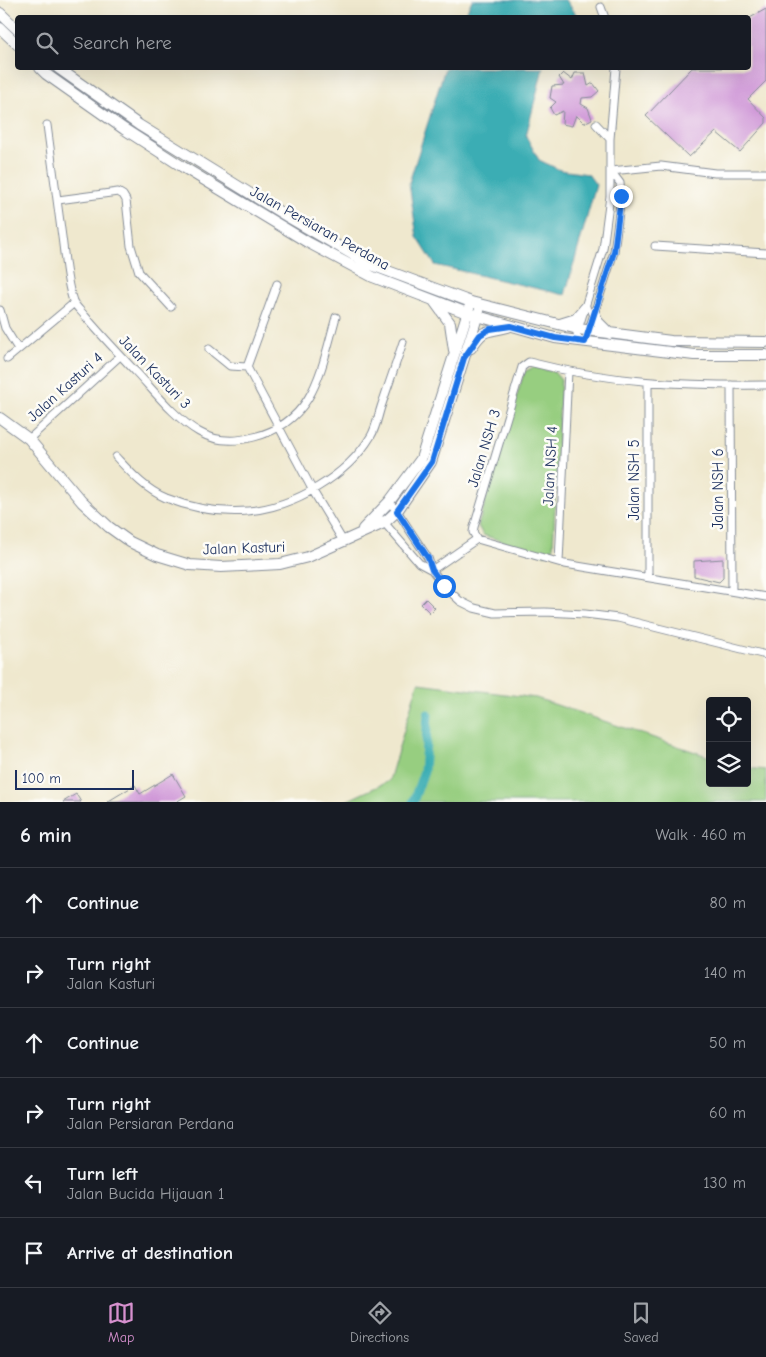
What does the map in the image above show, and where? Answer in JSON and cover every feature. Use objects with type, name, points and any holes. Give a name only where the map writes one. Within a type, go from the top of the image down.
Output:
[{"type":"main road","points":[[0,13],[15,27]]},
{"type":"main road","points":[[0,28],[15,42]]},
{"type":"main road","name":"Jalan Persiaran Perdana","points":[[42,70],[124,130],[183,167],[309,243],[373,277],[467,313],[555,338],[694,355],[766,355]]},
{"type":"main road","name":"Jalan Persiaran Perdana","points":[[61,70],[139,125],[288,218],[369,264],[470,302],[583,330],[671,341],[766,342]]},
{"type":"main road","points":[[432,299],[444,312],[450,323],[460,356],[480,335],[490,329],[511,326]]},
{"type":"main road","name":"Jalan Kasturi","points":[[0,418],[29,439],[82,502],[109,527],[130,542],[157,555],[190,564],[221,567],[280,564],[308,557],[384,523],[397,511],[432,462],[460,356],[470,302]]},
{"type":"main road","name":"Jalan Kasturi","points":[[358,534],[389,502],[422,458],[481,305]]},
{"type":"main road","points":[[560,325],[576,319],[590,310],[598,322],[610,334]]},
{"type":"street","points":[[601,7],[604,15]]},
{"type":"street","points":[[590,310],[603,249],[611,171],[610,139],[616,70]]},
{"type":"street","points":[[596,124],[610,139]]},
{"type":"street","name":"Jalan Kasturi 3","points":[[47,125],[67,276],[74,303],[120,356],[181,419],[199,432],[220,441],[240,441],[263,435],[279,428],[306,404],[317,382],[336,317]]},
{"type":"street","points":[[611,171],[661,166],[715,173],[766,173]]},
{"type":"street","points":[[580,341],[590,310],[614,252],[621,196],[620,183],[611,171]]},
{"type":"street","points":[[58,200],[118,192],[123,195],[126,200],[131,246],[139,272],[171,307]]},
{"type":"street","points":[[655,246],[766,253]]},
{"type":"street","points":[[277,284],[247,367],[313,491],[343,541]]},
{"type":"street","points":[[7,360],[74,303]]},
{"type":"street","points":[[0,310],[5,328],[18,350]]},
{"type":"street","points":[[116,457],[140,482],[164,497],[192,506],[221,511],[249,511],[286,502],[313,491],[331,479],[354,459],[372,435],[403,342]]},
{"type":"street","points":[[209,349],[230,366],[247,367]]},
{"type":"street","name":"Jalan Kasturi 4","points":[[29,439],[120,356]]},
{"type":"street","name":"Jalan NSH 3","points":[[477,539],[473,532],[474,527],[522,367],[529,362],[568,371]]},
{"type":"street","points":[[568,371],[648,382],[766,385]]},
{"type":"street","name":"Jalan NSH 4","points":[[559,562],[568,371]]},
{"type":"street","name":"Jalan NSH 5","points":[[648,382],[648,578]]},
{"type":"street","name":"Jalan NSH 6","points":[[731,385],[732,592]]},
{"type":"street","points":[[389,502],[428,558],[432,570],[444,586],[460,601],[474,608],[495,613],[545,612],[618,618],[766,655]]},
{"type":"street","points":[[377,514],[420,563],[432,570]]},
{"type":"street","points":[[432,570],[477,539],[559,562],[766,597]]},
{"type":"green space","points":[[534,367],[554,372],[561,380],[553,549],[545,555],[483,535],[478,526],[524,372]]},
{"type":"green space","points":[[418,683],[536,698],[706,756],[706,787],[751,787],[751,768],[766,770],[766,802],[344,802],[389,781]]},
{"type":"water","points":[[472,0],[566,0],[577,15],[465,15]]},
{"type":"water","points":[[444,70],[542,70],[526,136],[539,160],[560,170],[588,174],[596,185],[565,295],[435,265],[417,237],[409,183]]},
{"type":"building","points":[[766,9],[766,81],[748,99],[766,118],[766,123],[740,152],[716,132],[689,157],[646,116],[690,70],[751,70],[751,17]]},
{"type":"building","points":[[563,73],[572,80],[575,73],[585,73],[588,86],[593,83],[599,91],[592,97],[582,98],[581,104],[588,108],[592,119],[584,123],[576,115],[572,126],[562,124],[563,111],[554,115],[550,108],[556,102],[550,98],[552,86],[564,85],[559,77]]},
{"type":"building","points":[[723,559],[723,578],[719,582],[694,576],[694,561]]},
{"type":"building","points":[[426,599],[435,608],[430,613],[421,604]]},
{"type":"building","points":[[173,774],[186,796],[176,802],[107,802],[135,785],[140,794]]},
{"type":"building","points":[[76,794],[81,802],[63,802]]},
{"type":"waterway","points":[[413,802],[424,771],[428,714]]},
{"type":"route","points":[[444,586],[432,570],[428,558],[397,511],[432,462],[464,358],[480,335],[490,329],[511,326],[555,338],[585,342],[614,252],[621,196]]}]
